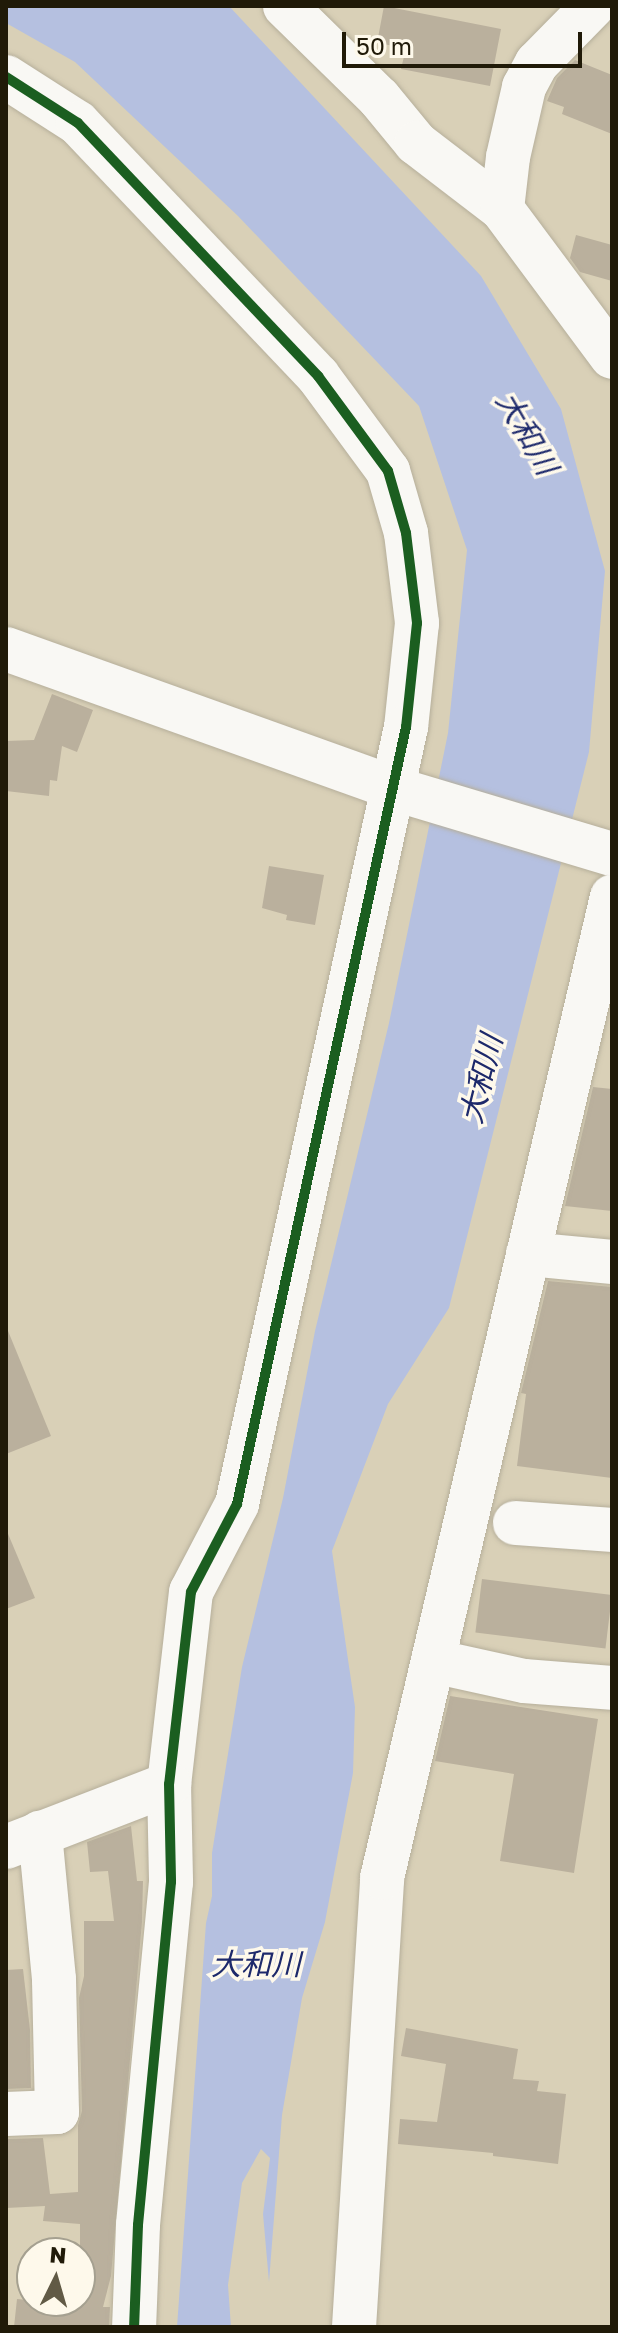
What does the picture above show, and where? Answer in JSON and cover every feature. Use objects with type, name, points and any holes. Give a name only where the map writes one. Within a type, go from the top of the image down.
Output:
[{"type":"street","points":[[285,6],[379,98],[416,143],[502,209],[612,357]]},
{"type":"street","points":[[502,209],[508,157],[524,87],[537,63],[593,6]]},
{"type":"street","points":[[6,77],[78,123],[318,376],[388,471],[406,533],[417,623],[399,789],[237,1504],[191,1592],[169,1784],[171,1882],[138,2225],[134,2327]]},
{"type":"street","points":[[6,649],[399,789],[606,851]]},
{"type":"street","points":[[354,2327],[382,1878],[612,897]]},
{"type":"street","points":[[528,1254],[612,1262]]},
{"type":"street","points":[[515,1523],[612,1530]]},
{"type":"street","points":[[433,1661],[524,1681],[612,1688]]},
{"type":"street","points":[[6,2114],[57,2112],[54,1979],[23,1840],[169,1784]]},
{"type":"water","name":"大和川","points":[[6,6],[229,6],[481,276],[561,409],[605,571],[589,752],[449,1308],[388,1404],[332,1551],[355,1707],[353,1773],[325,1922],[302,1998],[282,2115],[269,2282],[263,2214],[270,2158],[261,2149],[242,2183],[228,2285],[231,2327],[177,2327],[206,1923],[212,1896],[212,1853],[242,1667],[283,1498],[315,1331],[389,1023],[448,733],[467,550],[419,406],[238,216],[75,62],[6,23]]},
{"type":"building","points":[[384,6],[501,29],[490,86],[401,69],[406,48],[377,43]]},
{"type":"building","points":[[575,60],[612,75],[612,134],[562,114],[564,107],[547,101],[557,78]]},
{"type":"building","points":[[576,235],[612,245],[612,281],[580,272],[570,258]]},
{"type":"building","points":[[52,694],[93,710],[77,752],[62,746],[57,781],[50,780],[49,796],[6,791],[6,741],[34,740]]},
{"type":"building","points":[[269,866],[324,875],[315,925],[286,920],[287,915],[262,908]]},
{"type":"building","points":[[593,1087],[612,1089],[612,1211],[565,1206]]},
{"type":"building","points":[[548,1281],[612,1287],[612,1478],[517,1466],[526,1394],[521,1393]]},
{"type":"building","points":[[6,1326],[51,1436],[6,1454]]},
{"type":"building","points":[[6,1529],[35,1598],[6,1609]]},
{"type":"building","points":[[482,1579],[612,1595],[605,1649],[475,1633]]},
{"type":"building","points":[[450,1696],[598,1719],[574,1873],[500,1861],[514,1774],[435,1761]]},
{"type":"building","points":[[131,1826],[137,1881],[143,1881],[111,2276],[103,2307],[110,2307],[109,2327],[14,2327],[16,2308],[16,2317],[96,2317],[96,2237],[80,2237],[80,2224],[43,2221],[45,2206],[6,2208],[6,2139],[43,2138],[50,2194],[78,2192],[78,2125],[82,2111],[79,1998],[84,1976],[84,1921],[114,1921],[108,1871],[90,1872],[87,1842]]},
{"type":"building","points":[[23,1969],[30,2030],[31,2088],[6,2089],[6,1970]]},
{"type":"building","points":[[406,2028],[518,2049],[513,2079],[539,2081],[537,2091],[566,2094],[558,2164],[493,2156],[493,2153],[398,2144],[400,2119],[437,2122],[446,2064],[401,2056]]},
{"type":"cycle path","points":[[6,77],[78,123],[318,376],[388,471],[406,533],[417,623],[406,727],[237,1504],[191,1592],[169,1784],[171,1882],[138,2225],[134,2327]]}]
